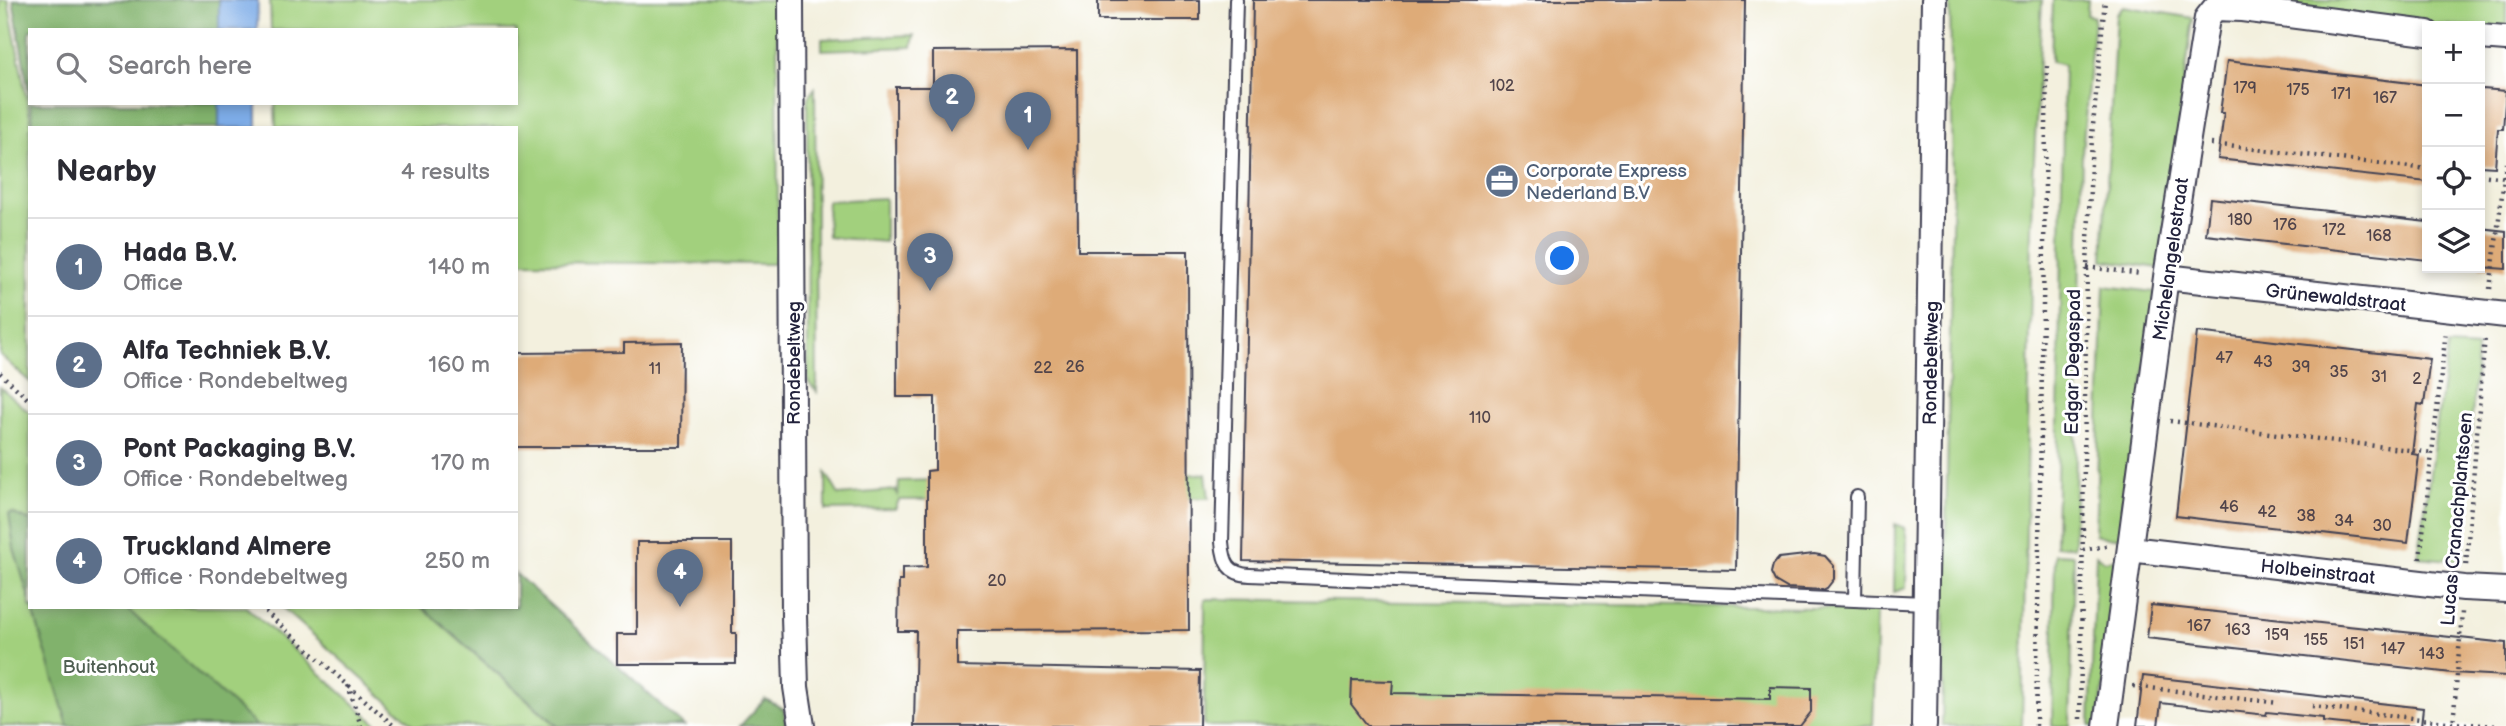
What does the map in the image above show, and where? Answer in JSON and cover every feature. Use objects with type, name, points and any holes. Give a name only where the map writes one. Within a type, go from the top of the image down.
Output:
[{"type":"street","name":"Rondebeltweg","points":[[791,0],[794,616],[796,687],[802,726]]},
{"type":"street","name":"Rondebeltweg","points":[[1924,726],[1934,0]]},
{"type":"street","name":"Michelangelostraat","points":[[2106,726],[2166,277],[2207,18],[2215,8],[2242,9],[2422,32]]},
{"type":"street","points":[[2485,37],[2506,39]]},
{"type":"street","name":"Grünewaldstraat","points":[[2166,277],[2496,314]]},
{"type":"street","name":"Holbeinstraat","points":[[2130,549],[2464,588],[2506,590]]},
{"type":"lane","points":[[1236,0],[1222,542],[1224,560],[1229,570],[1250,575],[1926,603]]},
{"type":"lane","points":[[1855,600],[1857,497]]},
{"type":"path","name":"Edgar Degaspad","points":[[2080,726],[2087,267],[2092,136],[2105,0]]},
{"type":"path","points":[[2036,726],[2047,66]]},
{"type":"path","points":[[2204,143],[2422,168]]},
{"type":"path","name":"Lucas Cranachplantsoen","points":[[2453,725],[2464,588],[2496,314],[2506,163]]},
{"type":"path","points":[[2485,176],[2505,178]]},
{"type":"path","points":[[2087,267],[2166,277]]},
{"type":"path","points":[[2417,582],[2434,453],[2448,309]]},
{"type":"path","points":[[0,373],[28,399]]},
{"type":"path","points":[[2165,420],[2434,453]]},
{"type":"path","points":[[262,609],[394,726]]},
{"type":"path","points":[[348,685],[361,726]]},
{"type":"path","points":[[2129,685],[2279,704]]},
{"type":"path","points":[[2312,706],[2453,725],[2498,726]]},
{"type":"green space","points":[[0,0],[8,0],[32,126],[28,126],[28,380],[0,355]]},
{"type":"green space","points":[[13,0],[225,0],[224,28],[28,28],[28,88]]},
{"type":"green space","points":[[270,0],[777,0],[778,249],[773,264],[518,262],[518,126],[276,126],[275,105],[518,105],[518,28],[271,28]]},
{"type":"green space","points":[[1950,0],[2042,0],[2033,180],[2022,726],[1942,726],[1953,179]]},
{"type":"green space","points":[[2053,0],[2088,0],[2087,15],[2094,17],[2082,153],[2074,547],[2056,546],[2064,65],[2051,62]]},
{"type":"green space","points":[[2248,0],[2506,0],[2506,29],[2485,28],[2485,21],[2415,23]]},
{"type":"green space","points":[[2123,6],[2193,18],[2159,268],[2103,260],[2116,14]]},
{"type":"green space","points":[[914,35],[912,47],[822,50],[822,39]]},
{"type":"green space","points":[[815,88],[817,392],[808,382],[807,104],[808,97]]},
{"type":"green space","points":[[30,105],[223,105],[222,126],[34,126]]},
{"type":"green space","points":[[885,198],[885,242],[828,237],[827,201]]},
{"type":"green space","points":[[2104,286],[2155,292],[2123,537],[2108,538],[2095,534]]},
{"type":"green space","points":[[2448,346],[2477,348],[2462,561],[2418,557]]},
{"type":"green space","points":[[0,387],[28,411],[28,609],[248,609],[379,726],[0,726]]},
{"type":"green space","points":[[826,473],[839,495],[896,490],[898,497],[899,481],[1206,474],[1209,498],[899,500],[895,509],[826,510]]},
{"type":"green space","points":[[9,514],[28,520],[28,594],[14,549]]},
{"type":"green space","points":[[1895,524],[1904,528],[1907,540],[1906,588],[1894,592]]},
{"type":"green space","points":[[2055,554],[2074,555],[2070,726],[2052,726]]},
{"type":"green space","points":[[2096,555],[2105,561],[2121,558],[2098,726],[2090,726]]},
{"type":"green space","points":[[518,576],[684,726],[558,726],[424,609],[518,609]]},
{"type":"green space","points":[[1205,599],[1877,609],[1873,726],[1204,726]]},
{"type":"green space","name":"Buitenhout","points":[[33,609],[127,609],[257,726],[68,726]]},
{"type":"green space","points":[[284,609],[423,609],[557,726],[415,726]]},
{"type":"green space","points":[[765,699],[784,709],[786,726],[740,726]]},
{"type":"water","points":[[219,0],[258,0],[257,28],[219,28]]},
{"type":"water","points":[[219,105],[257,105],[257,126],[219,126]]},
{"type":"building","points":[[1098,0],[1200,0],[1200,20],[1098,20]]},
{"type":"building","points":[[1253,0],[1745,0],[1736,570],[1243,561]]},
{"type":"building","points":[[1077,50],[1078,251],[1188,251],[1189,630],[957,631],[957,666],[1200,671],[1199,726],[914,726],[916,631],[898,631],[899,581],[902,581],[902,568],[927,567],[927,471],[935,470],[935,397],[897,397],[896,87],[933,87],[933,51]]},
{"type":"building","points":[[2227,61],[2422,84],[2422,181],[2218,159],[2224,113],[2220,113]]},
{"type":"building","points":[[2485,89],[2506,91],[2503,129],[2498,129],[2495,167],[2485,166]]},
{"type":"building","points":[[2210,198],[2422,221],[2422,259],[2206,235]]},
{"type":"building","points":[[2485,229],[2506,231],[2506,269],[2485,267]]},
{"type":"building","points":[[2197,332],[2430,359],[2424,405],[2418,404],[2412,454],[2419,455],[2408,543],[2176,516]]},
{"type":"building","points":[[682,342],[681,447],[518,447],[518,353],[624,352],[624,343]]},
{"type":"building","points":[[637,542],[732,542],[732,633],[736,633],[736,664],[617,664],[617,634],[637,634]]},
{"type":"building","points":[[1814,554],[1825,556],[1834,566],[1834,579],[1827,588],[1787,588],[1775,581],[1771,573],[1779,558]]},
{"type":"building","points":[[2151,605],[2506,643],[2506,676],[2452,673],[2147,638]]},
{"type":"building","points":[[2143,676],[2423,708],[2421,726],[2362,726],[2323,722],[2323,718],[2267,712],[2266,715],[2161,703],[2158,726],[2137,726]]},
{"type":"building","points":[[1352,680],[1393,681],[1392,693],[1770,699],[1770,687],[1811,688],[1811,712],[1800,726],[1368,726],[1351,704]]},
{"type":"place","name":"Alfa Techniek B.V.","points":[[952,132]]},
{"type":"place","name":"Hada B.V.","points":[[1028,150]]},
{"type":"place","name":"Corporate Express Nederland B.V","points":[[1502,181]]},
{"type":"place","name":"Pont Packaging B.V.","points":[[930,291]]},
{"type":"place","name":"Truckland Almere","points":[[680,607]]}]
